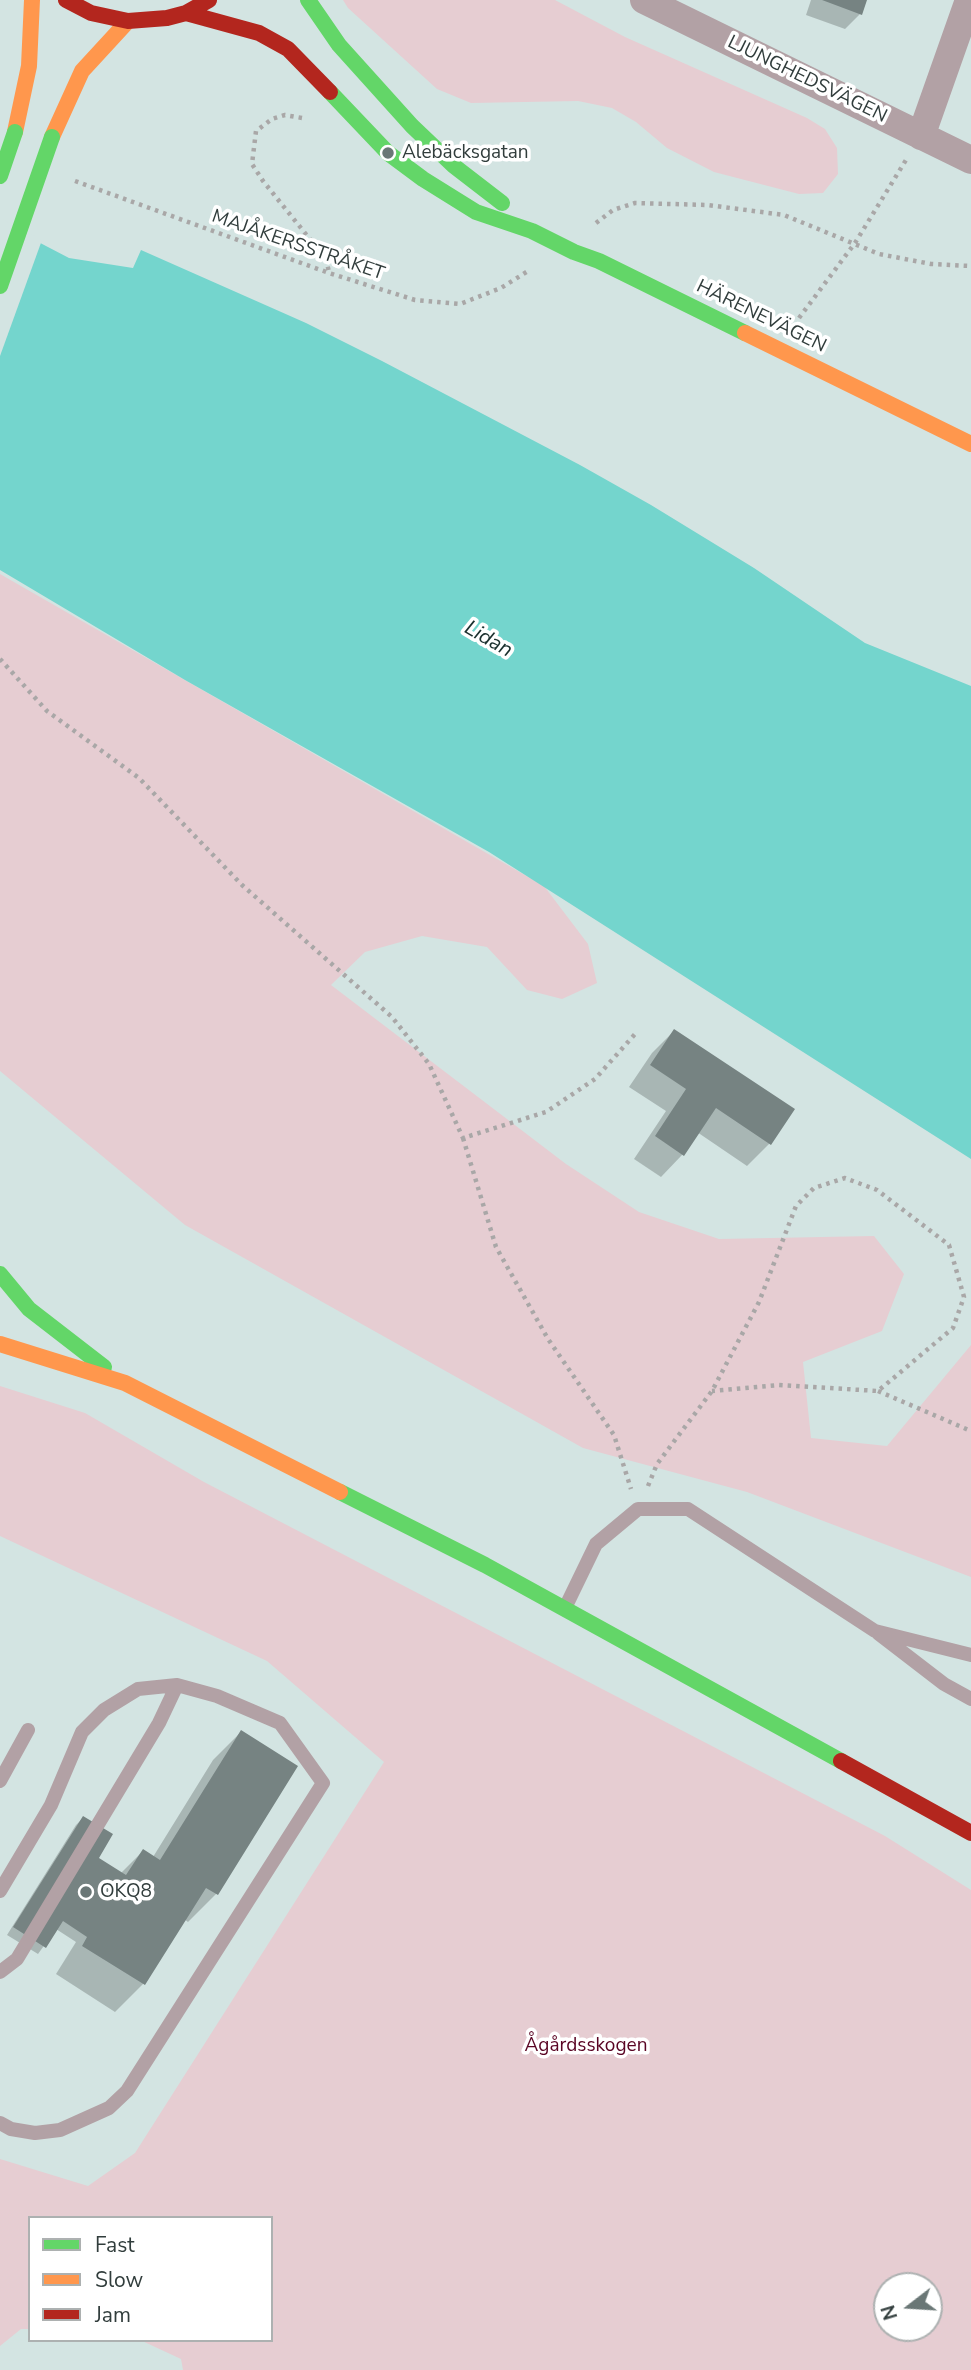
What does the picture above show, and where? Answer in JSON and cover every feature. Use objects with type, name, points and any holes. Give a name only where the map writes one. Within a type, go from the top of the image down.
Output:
[{"type":"main road","points":[[0,176],[15,132],[29,66],[32,0]]},
{"type":"main road","points":[[66,0],[91,13],[128,22],[157,20],[186,13],[209,0]]},
{"type":"main road","name":"HÄRENEVÄGEN","points":[[308,0],[340,45],[412,126],[454,166],[495,195],[532,231]]},
{"type":"main road","name":"HÄRENEVÄGEN","points":[[186,13],[259,33],[288,50],[388,153],[423,179],[476,212],[532,231],[971,444]]},
{"type":"main road","points":[[0,286],[52,137],[82,71],[128,22]]},
{"type":"main road","points":[[0,1273],[29,1309],[125,1383]]},
{"type":"main road","points":[[0,1343],[125,1383],[485,1565],[971,1833]]},
{"type":"street","name":"LJUNGHEDSVÄGEN","points":[[644,0],[971,160]]},
{"type":"street","points":[[921,136],[969,0]]},
{"type":"lane","points":[[565,1609],[596,1544],[638,1509],[688,1510],[876,1632],[944,1684],[971,1699]]},
{"type":"lane","points":[[876,1632],[971,1655]]},
{"type":"lane","points":[[0,1972],[17,1959],[159,1723],[177,1685]]},
{"type":"lane","points":[[0,1891],[51,1805],[82,1732],[104,1710],[138,1689],[177,1685],[217,1696],[280,1723],[323,1783],[127,2091],[109,2108],[60,2130],[35,2133],[11,2129],[0,2123]]},
{"type":"lane","points":[[0,1780],[28,1730]]},
{"type":"path","points":[[306,118],[285,114],[272,119],[256,131],[252,163],[263,181],[326,259],[329,273]]},
{"type":"path","points":[[776,348],[855,243],[921,136]]},
{"type":"path","name":"MAJÅKERSSTRÅKET","points":[[70,179],[329,273],[415,300],[460,303],[501,288],[529,270]]},
{"type":"path","points":[[590,228],[613,210],[635,203],[708,205],[784,215],[879,254],[931,264],[971,266]]},
{"type":"path","points":[[0,659],[47,710],[139,778],[242,885],[392,1017],[429,1065],[463,1138],[496,1247],[548,1339],[614,1435],[638,1509]]},
{"type":"path","points":[[463,1138],[546,1112],[595,1079],[636,1033]]},
{"type":"path","points":[[638,1509],[657,1464],[712,1391],[759,1302],[796,1206],[814,1188],[845,1178],[877,1190],[949,1245],[964,1297],[953,1328],[877,1391]]},
{"type":"path","points":[[712,1391],[779,1385],[877,1391],[971,1431]]},
{"type":"green space","points":[[343,0],[555,0],[625,37],[807,118],[825,129],[837,148],[838,174],[823,193],[799,194],[714,172],[667,148],[636,122],[612,108],[578,101],[471,103],[437,89],[348,8]]},
{"type":"green space","points":[[0,574],[544,886],[588,944],[597,983],[562,999],[527,990],[487,947],[422,936],[365,952],[331,985],[566,1164],[639,1212],[719,1239],[874,1236],[904,1274],[882,1331],[803,1362],[811,1438],[887,1446],[971,1345],[971,1577],[747,1492],[583,1448],[185,1225],[0,1071]]},
{"type":"green space","name":"Ågårdsskogen","points":[[0,1386],[85,1413],[204,1482],[885,1836],[971,1890],[971,2370],[183,2370],[181,2359],[144,2342],[273,2342],[273,2216],[28,2216],[28,2329],[21,2329],[0,2346],[0,2159],[88,2186],[135,2153],[384,1762],[267,1661],[0,1536]]},
{"type":"water","name":"Lidan","points":[[0,222],[69,258],[133,268],[141,250],[306,323],[580,465],[651,505],[754,568],[865,643],[971,686],[971,1159],[489,852],[185,680],[0,570]]},
{"type":"pier","points":[[0,218],[42,240],[0,356]]},
{"type":"building","points":[[822,0],[867,0],[862,15]]},
{"type":"building","points":[[674,1029],[795,1109],[771,1145],[716,1108],[684,1156],[655,1136],[686,1089],[650,1065]]},
{"type":"building","points":[[241,1730],[298,1766],[218,1895],[206,1888],[145,1985],[82,1946],[87,1937],[63,1921],[46,1948],[13,1927],[83,1816],[113,1834],[99,1858],[126,1875],[143,1849],[160,1860]]},
{"type":"traffic: fast","points":[[308,0],[339,45],[412,126],[454,166],[502,203]]},
{"type":"traffic: fast","points":[[330,92],[388,153],[423,179],[476,212],[532,231],[599,261],[745,333]]},
{"type":"traffic: fast","points":[[0,176],[15,132]]},
{"type":"traffic: fast","points":[[0,286],[52,137]]},
{"type":"traffic: fast","points":[[0,1274],[29,1309],[104,1367]]},
{"type":"traffic: fast","points":[[340,1492],[485,1565],[841,1761]]},
{"type":"traffic: slow","points":[[15,132],[29,66],[32,0]]},
{"type":"traffic: slow","points":[[52,137],[82,71],[128,21]]},
{"type":"traffic: slow","points":[[745,333],[971,444]]},
{"type":"traffic: slow","points":[[0,1344],[125,1383],[340,1492]]},
{"type":"traffic: jam","points":[[66,0],[91,13],[128,21],[167,18],[186,13],[209,0]]},
{"type":"traffic: jam","points":[[186,13],[259,33],[288,49],[330,92]]},
{"type":"traffic: jam","points":[[841,1761],[971,1833]]},
{"type":"place","name":"Alebäcksgatan","points":[[388,153]]},
{"type":"place","name":"OKQ8","points":[[86,1892]]}]
